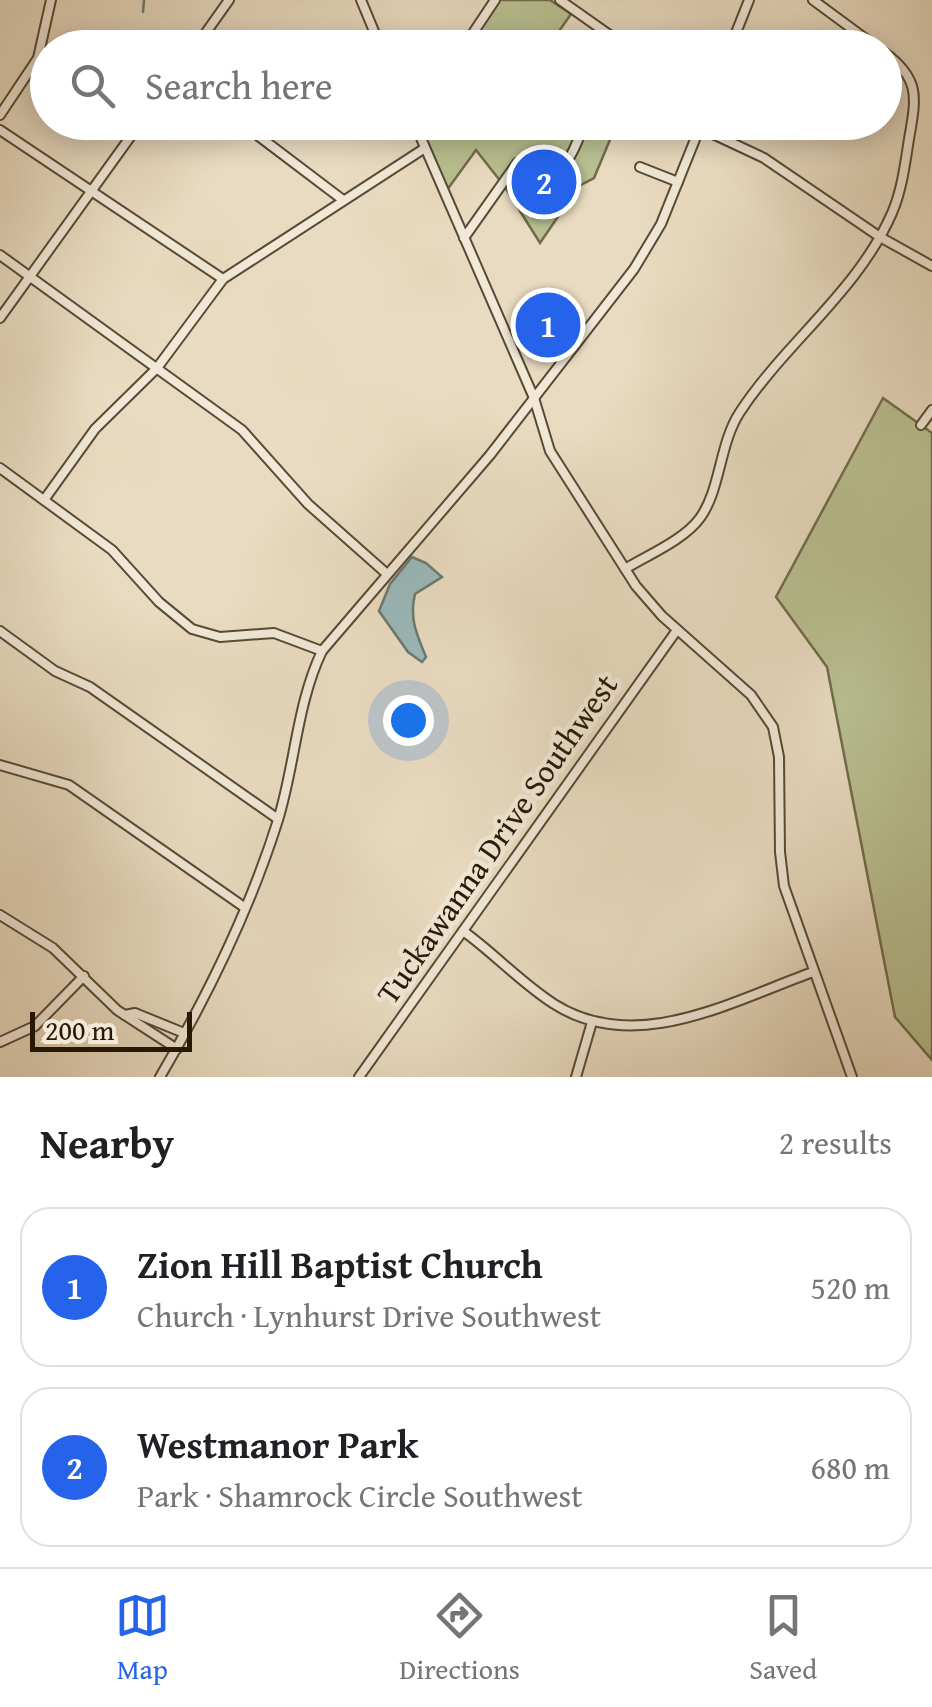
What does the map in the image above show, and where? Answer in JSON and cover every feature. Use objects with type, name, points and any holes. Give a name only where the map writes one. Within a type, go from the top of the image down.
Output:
[{"type":"street","points":[[44,30],[50,0]]},
{"type":"street","points":[[208,30],[229,0]]},
{"type":"street","points":[[360,0],[373,30]]},
{"type":"street","points":[[475,30],[495,0]]},
{"type":"street","points":[[560,0],[602,30]]},
{"type":"street","points":[[737,30],[748,0]]},
{"type":"street","points":[[813,0],[854,30]]},
{"type":"street","points":[[625,569],[700,518],[726,439],[739,413],[829,309],[880,237],[894,210],[901,183],[915,102],[911,79],[902,66]]},
{"type":"street","points":[[0,115],[30,70]]},
{"type":"street","points":[[0,130],[223,278]]},
{"type":"street","points":[[0,318],[127,140]]},
{"type":"street","points":[[264,140],[344,200]]},
{"type":"street","points":[[422,140],[534,398],[550,451],[648,601],[752,695],[772,727],[779,756],[782,877],[850,1076]]},
{"type":"street","points":[[464,238],[517,164],[534,172],[558,170],[570,161],[578,140]]},
{"type":"street","points":[[160,1077],[244,907],[278,819],[311,678],[322,651],[490,455],[634,269],[660,224],[695,140]]},
{"type":"street","points":[[730,140],[932,266]]},
{"type":"street","points":[[44,500],[95,429],[157,368],[223,278],[425,148]]},
{"type":"street","points":[[640,167],[678,182]]},
{"type":"street","points":[[0,255],[242,430],[308,504],[387,574]]},
{"type":"street","points":[[920,425],[932,410]]},
{"type":"street","points":[[0,468],[112,550],[160,602],[192,629],[220,637],[274,633],[322,651]]},
{"type":"street","name":"Tuckawanna Drive Southwest","points":[[359,1077],[677,630]]},
{"type":"street","points":[[0,631],[55,670],[90,688],[278,819]]},
{"type":"street","points":[[0,766],[69,785],[244,907]]},
{"type":"street","points":[[0,914],[53,948],[125,1015],[177,1049]]},
{"type":"street","points":[[463,931],[550,1002],[592,1022],[628,1028],[662,1024],[813,972]]},
{"type":"street","points":[[0,1042],[35,1026],[84,976]]},
{"type":"street","points":[[125,1015],[135,1013],[184,1033]]},
{"type":"street","points":[[576,1077],[592,1022]]},
{"type":"green space","points":[[495,0],[550,0],[571,14],[560,30],[476,30]]},
{"type":"green space","points":[[426,140],[610,140],[594,178],[579,186],[540,243],[476,150],[447,190]]},
{"type":"green space","points":[[883,398],[932,433],[932,1060],[895,1017],[827,667],[776,597]]},
{"type":"water","points":[[412,557],[442,577],[415,594],[413,619],[426,657],[422,662],[408,652],[379,611],[390,584]]},
{"type":"waterway","points":[[143,12],[144,0]]},
{"type":"place","name":"Westmanor Park","points":[[544,182]]},
{"type":"place","name":"Zion Hill Baptist Church","points":[[548,325]]}]
